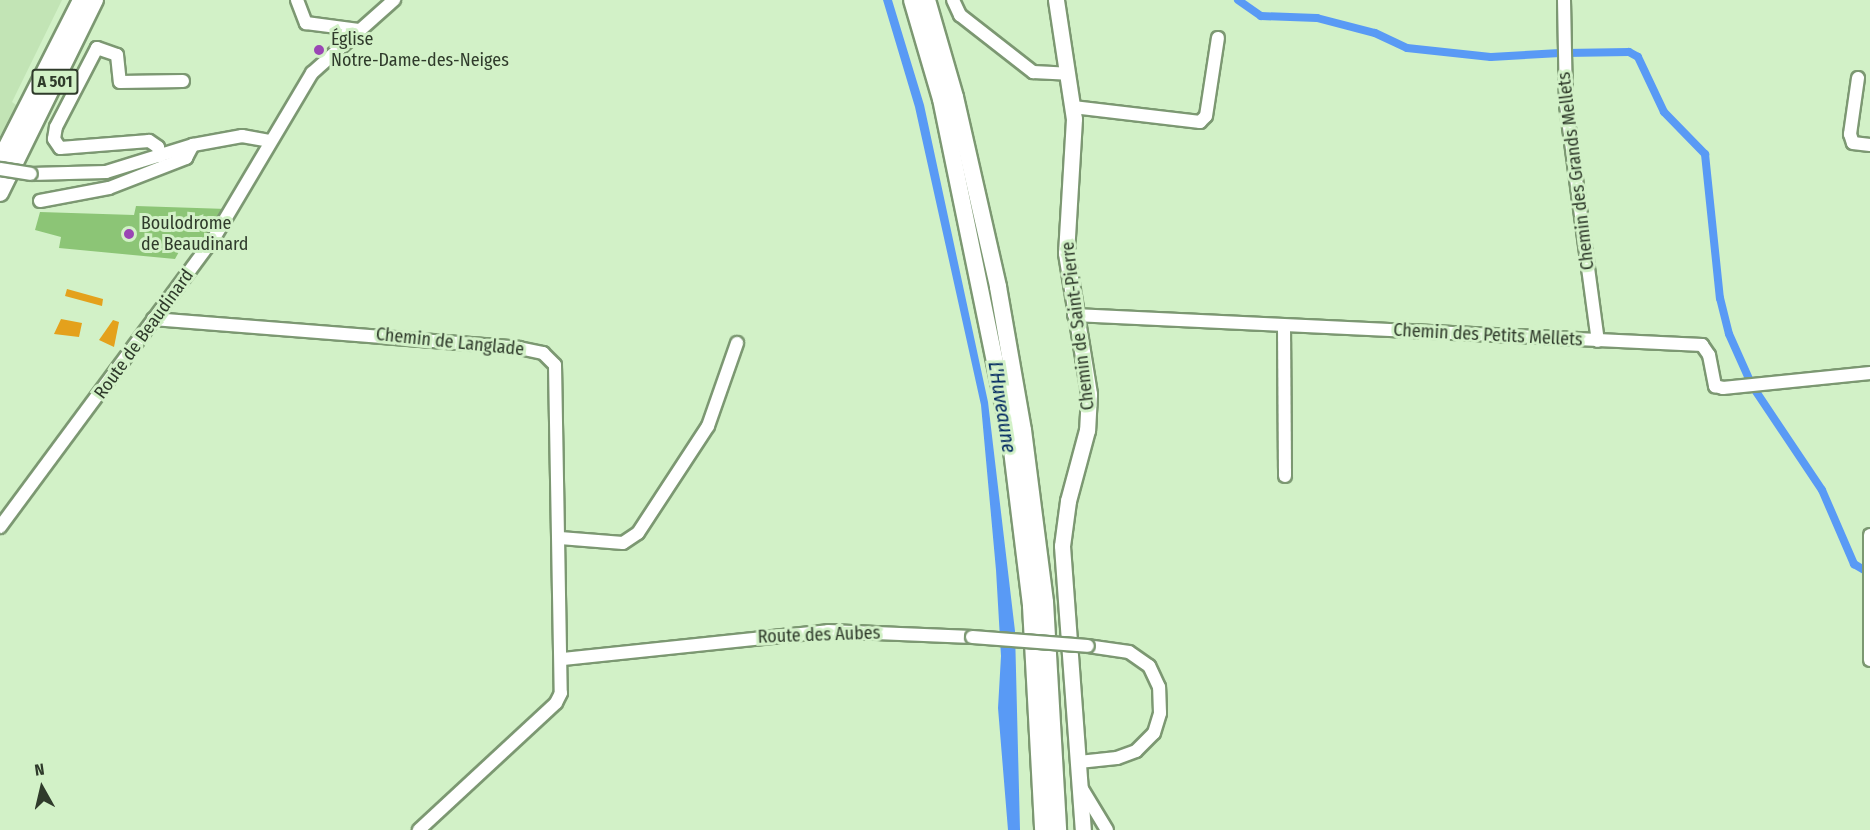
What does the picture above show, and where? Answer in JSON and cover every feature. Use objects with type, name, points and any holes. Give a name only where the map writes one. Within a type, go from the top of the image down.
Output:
[{"type":"highway","name":"A 501","points":[[0,160],[81,0]]},
{"type":"highway","name":"A 501","points":[[0,193],[96,0]]},
{"type":"highway","points":[[912,0],[941,99],[984,292],[1010,434],[1031,606],[1043,830]]},
{"type":"highway","points":[[927,0],[955,97],[998,287],[1023,429],[1045,602],[1058,830]]},
{"type":"main road","name":"Chemin de Saint-Pierre","points":[[1056,0],[1073,107],[1075,158],[1066,253],[1089,409],[1062,546],[1083,830]]},
{"type":"street","points":[[297,0],[306,23],[358,30]]},
{"type":"street","name":"Route de Beaudinard","points":[[0,527],[214,238],[312,74],[358,30],[394,0]]},
{"type":"street","points":[[953,0],[960,15],[1033,72],[1068,74]]},
{"type":"street","name":"Chemin des Grands Mellets","points":[[1564,0],[1566,105],[1598,341]]},
{"type":"street","points":[[1073,107],[1200,122],[1206,116],[1218,38]]},
{"type":"street","points":[[160,156],[158,147],[149,141],[60,148],[54,139],[56,127],[97,48],[117,55],[120,82],[183,81]]},
{"type":"street","points":[[1858,78],[1850,134],[1853,143],[1870,145]]},
{"type":"street","points":[[0,169],[31,174],[85,175],[193,145],[242,136],[271,141]]},
{"type":"street","points":[[40,201],[109,188],[186,158],[193,145]]},
{"type":"street","name":"Chemin des Petits Mellets","points":[[1074,315],[1284,328],[1702,345],[1709,355],[1715,386],[1723,388],[1870,373]]},
{"type":"street","name":"Chemin de Langlade","points":[[153,319],[406,337],[543,352],[551,357],[557,376],[562,659]]},
{"type":"street","points":[[1284,328],[1285,476]]},
{"type":"street","points":[[560,538],[623,543],[638,533],[708,426],[737,343]]},
{"type":"street","points":[[1870,535],[1870,660]]},
{"type":"street","name":"Route des Aubes","points":[[562,659],[819,632],[972,637],[1088,646],[1129,652],[1149,666],[1159,687],[1160,713],[1154,733],[1136,751],[1117,758],[1079,762]]},
{"type":"street","points":[[419,830],[556,703],[562,659]]},
{"type":"street","points":[[1081,787],[1107,830]]},
{"type":"shaded area","points":[[0,0],[62,0],[12,102],[19,107],[0,136]]},
{"type":"green space","name":"Boulodrome de Beaudinard","points":[[136,206],[227,209],[205,242],[186,239],[175,259],[59,248],[61,237],[35,230],[40,212],[134,215]]},
{"type":"water","points":[[883,0],[892,0],[924,105],[988,402],[1015,631],[1020,830],[1008,830],[998,708],[1001,656],[996,570],[981,405],[915,107]]},
{"type":"building","points":[[67,289],[103,299],[102,306],[65,296]]},
{"type":"building","points":[[61,319],[82,323],[79,337],[54,334]]},
{"type":"building","points":[[113,320],[119,322],[114,347],[99,340]]},
{"type":"waterway","points":[[1238,0],[1261,16],[1317,18],[1375,33],[1407,48],[1491,57],[1560,53]]},
{"type":"waterway","points":[[1565,53],[1629,52],[1638,57],[1664,112],[1705,154],[1720,298],[1729,334],[1750,381]]},
{"type":"waterway","points":[[1753,387],[1822,490],[1854,564],[1864,570]]},
{"type":"place","name":"Église Notre-Dame-des-Neiges","points":[[319,50]]},
{"type":"place","name":"Boulodrome de Beaudinard","points":[[129,234]]},
{"type":"water label","name":"L'Huveaune","points":[[1002,407]]}]
